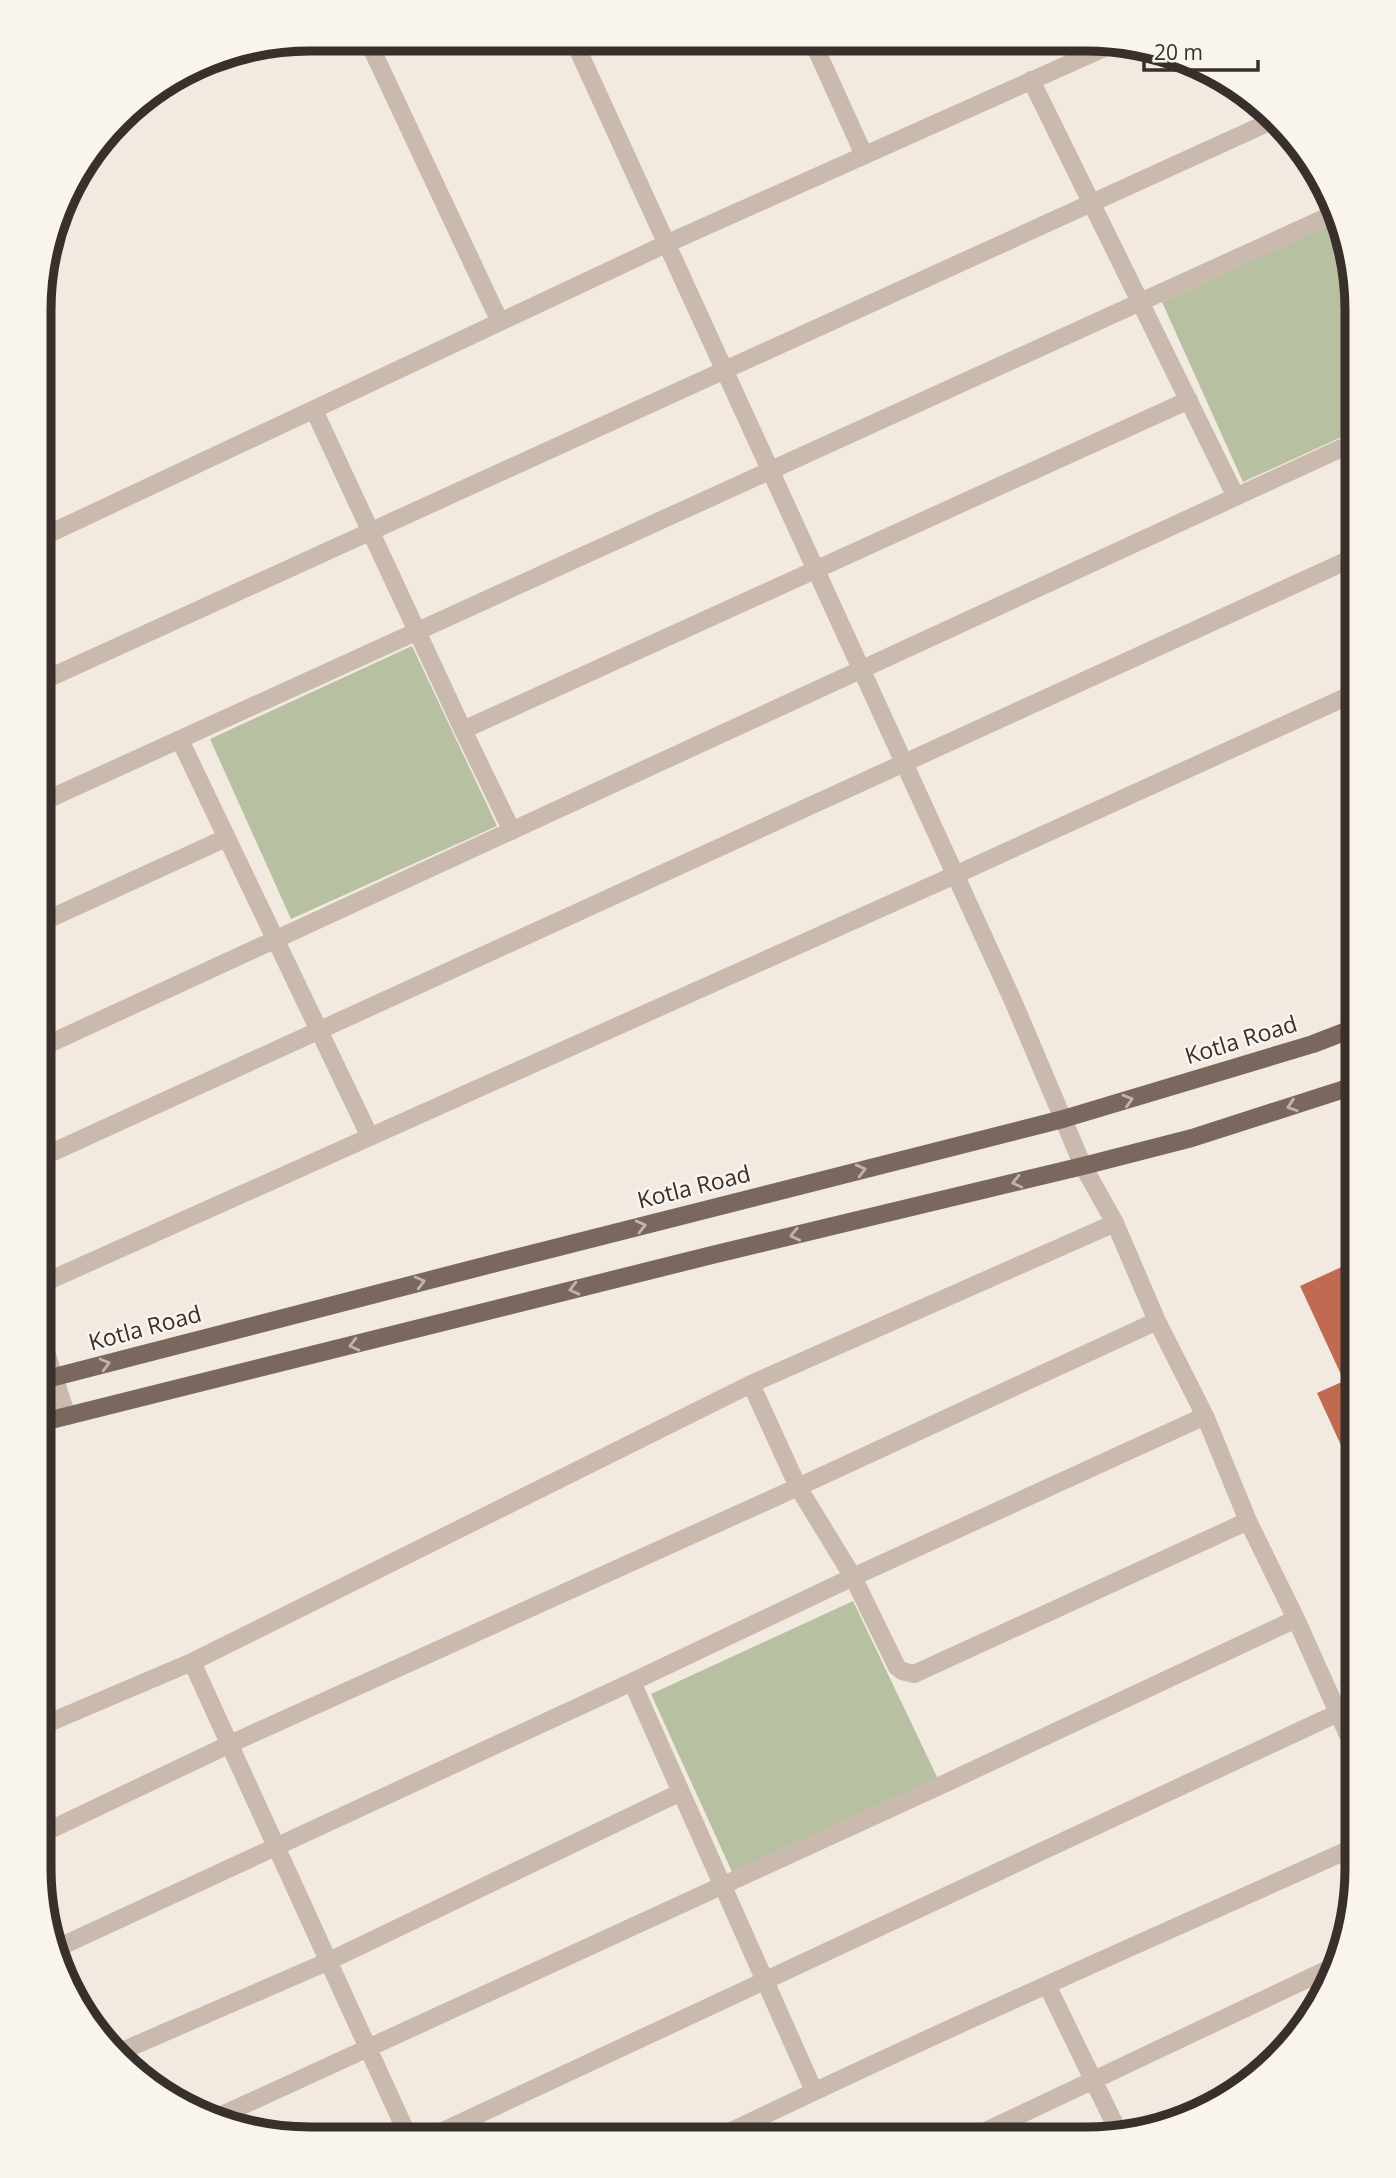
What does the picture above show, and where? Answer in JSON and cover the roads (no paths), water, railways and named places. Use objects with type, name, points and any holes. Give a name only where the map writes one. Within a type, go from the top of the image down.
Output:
[{"type":"main road","name":"Kotla Road","points":[[51,1378],[1063,1119],[1313,1044],[1345,1032]]},
{"type":"main road","points":[[51,1420],[712,1255],[1083,1167],[1192,1138],[1345,1089]]},
{"type":"street","points":[[373,51],[500,322]]},
{"type":"street","points":[[579,51],[1013,1001],[1083,1167],[1115,1223],[1157,1321],[1205,1416],[1248,1521],[1345,1728]]},
{"type":"street","points":[[817,51],[864,155]]},
{"type":"street","points":[[51,533],[667,244],[1031,80],[1079,51]]},
{"type":"street","points":[[1031,80],[1236,497]]},
{"type":"street","points":[[51,677],[1266,124]]},
{"type":"street","points":[[51,798],[1328,216]]},
{"type":"street","points":[[463,730],[1189,400]]},
{"type":"street","points":[[314,410],[512,831]]},
{"type":"street","points":[[51,1043],[1345,447]]},
{"type":"street","points":[[51,1153],[1345,561]]},
{"type":"street","points":[[51,1280],[1345,697]]},
{"type":"street","points":[[180,740],[370,1137]]},
{"type":"street","points":[[51,918],[226,838]]},
{"type":"street","points":[[51,1722],[192,1662],[751,1384],[1115,1223]]},
{"type":"street","points":[[51,1829],[230,1744],[1157,1321]]},
{"type":"street","points":[[751,1384],[798,1487],[853,1577],[897,1667],[902,1671],[914,1674],[1248,1521]]},
{"type":"street","points":[[51,1386],[67,1416]]},
{"type":"street","points":[[62,1944],[1205,1416]]},
{"type":"street","points":[[225,2114],[1296,1619]]},
{"type":"street","points":[[192,1662],[404,2127]]},
{"type":"street","points":[[632,1682],[814,2091]]},
{"type":"street","points":[[452,2127],[1338,1713]]},
{"type":"street","points":[[125,2049],[329,1961],[681,1792]]},
{"type":"street","points":[[740,2127],[1345,1851]]},
{"type":"street","points":[[994,2127],[1324,1971]]},
{"type":"street","points":[[1047,1985],[1116,2126]]}]
